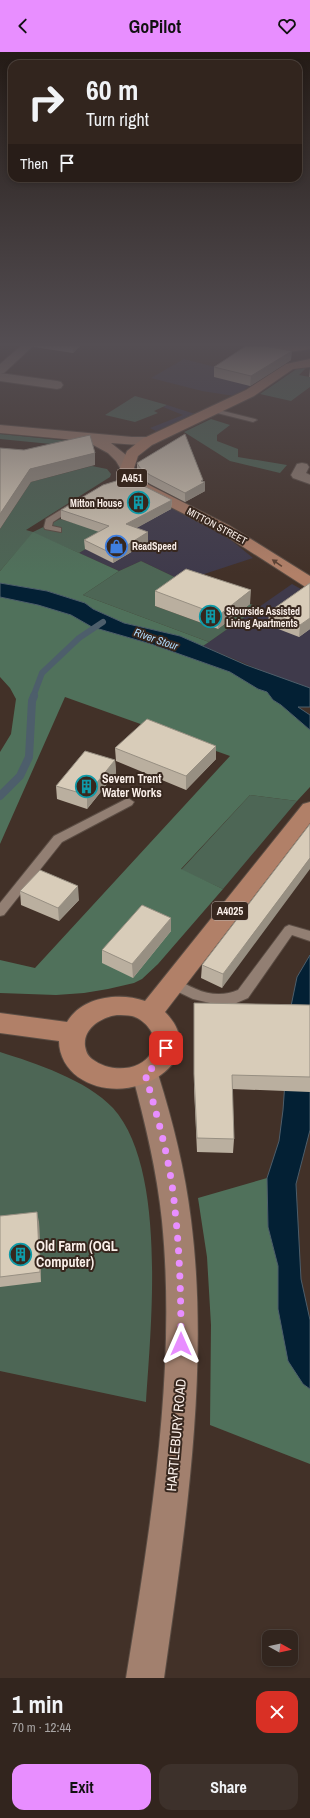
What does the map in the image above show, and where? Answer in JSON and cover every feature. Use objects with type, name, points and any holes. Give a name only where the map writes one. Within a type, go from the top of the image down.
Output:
[{"type":"main road","name":"A451","points":[[128,476],[132,454],[151,440],[191,422]]},
{"type":"main road","name":"MITTON STREET","points":[[128,476],[144,488],[246,542],[310,583]]},
{"type":"main road","name":"A4025","points":[[150,1013],[310,809]]},
{"type":"main road","points":[[129,1005],[150,1013],[158,1020],[164,1029],[166,1048],[162,1058],[155,1067],[145,1074],[121,1080],[96,1076],[86,1070],[74,1053],[72,1043],[74,1033],[78,1024],[86,1017],[105,1007],[129,1005]]},
{"type":"main road","points":[[0,1023],[74,1033]]},
{"type":"street","points":[[0,429],[132,440],[151,440]]},
{"type":"street","name":"MITTON STREET","points":[[69,435],[104,444],[114,450],[125,462],[128,476]]},
{"type":"street","points":[[302,467],[298,475],[310,480]]},
{"type":"street","name":"HARTLEBURY ROAD","points":[[145,1074],[159,1122],[175,1209],[181,1286],[181,1373],[168,1526],[145,1678]]},
{"type":"lane","points":[[58,530],[48,527],[49,521],[82,501]]},
{"type":"lane","points":[[0,912],[58,838],[128,802]]},
{"type":"lane","points":[[173,984],[193,994],[228,1000],[243,994],[289,930],[310,936]]},
{"type":"shaded area","points":[[166,422],[177,422],[156,431],[150,428]]},
{"type":"shaded area","points":[[172,508],[231,540],[253,558],[183,581],[141,561],[119,571],[79,553],[118,530]]},
{"type":"shaded area","points":[[292,584],[310,594],[310,688],[273,675],[203,646]]},
{"type":"green space","points":[[205,422],[220,422],[230,425],[217,435],[217,441],[238,449],[238,457],[287,465],[280,473],[230,461],[184,432]]},
{"type":"green space","points":[[0,434],[69,441],[51,444],[0,439]]},
{"type":"green space","points":[[92,466],[107,469],[111,474],[110,477],[26,530],[33,532],[60,519],[77,524],[121,487],[172,508],[118,530],[79,553],[33,533],[0,571],[0,529],[31,482]]},
{"type":"green space","points":[[33,532],[119,571],[83,595],[209,642],[203,646],[180,636],[124,623],[93,609],[85,603],[47,591],[0,583],[0,571]]},
{"type":"green space","points":[[141,561],[183,581],[155,606],[218,629],[250,604],[259,607],[209,642],[83,595],[119,571]]},
{"type":"green space","points":[[0,597],[39,605],[71,615],[92,627],[151,644],[230,672],[258,689],[267,692],[273,700],[310,730],[310,787],[297,801],[250,795],[181,869],[223,889],[158,964],[142,979],[134,983],[84,993],[56,995],[0,993],[0,960],[35,968],[230,756],[65,697],[0,844],[0,752],[11,734],[16,699],[10,688],[0,677]]},
{"type":"green space","points":[[250,795],[297,801],[223,889],[181,870]]},
{"type":"green space","points":[[0,1052],[44,1067],[89,1089],[113,1108],[130,1135],[142,1168],[152,1249],[151,1332],[146,1402],[0,1371]]},
{"type":"green space","points":[[267,1178],[268,1227],[278,1266],[278,1309],[303,1384],[310,1389],[310,1464],[210,1425],[211,1325],[207,1257],[198,1198]]},
{"type":"water","name":"River Stour","points":[[0,583],[47,591],[85,603],[93,609],[124,623],[180,636],[246,665],[310,688],[310,707],[298,707],[310,715],[310,730],[273,700],[267,692],[258,689],[230,672],[151,644],[92,627],[71,615],[38,605],[0,597]]},
{"type":"water","points":[[310,955],[310,1130],[296,1184],[301,1279],[310,1320],[310,1389],[303,1384],[288,1361],[278,1309],[278,1266],[268,1227],[267,1178],[279,1141],[283,1110],[290,1011],[297,977]]},
{"type":"building","points":[[185,434],[203,480],[201,481],[205,482],[185,493],[150,475],[140,468],[137,463]]},
{"type":"building","points":[[90,435],[95,453],[30,469],[0,514],[0,448],[24,450]]},
{"type":"building","points":[[129,477],[172,500],[126,524],[148,532],[113,554],[84,540],[109,526],[61,510],[103,485]]},
{"type":"building","points":[[186,569],[251,590],[219,615],[155,591]]},
{"type":"building","points":[[310,583],[310,618],[300,625],[269,612]]},
{"type":"building","points":[[147,719],[216,746],[186,776],[115,748]]},
{"type":"building","points":[[85,751],[115,760],[87,795],[56,786]]},
{"type":"building","points":[[310,824],[310,858],[223,974],[202,965]]},
{"type":"building","points":[[40,870],[78,886],[58,908],[20,891]]},
{"type":"building","points":[[142,905],[171,918],[132,964],[102,950]]},
{"type":"building","points":[[194,1003],[310,1005],[310,1077],[232,1075],[234,1139],[197,1138],[194,1074]]},
{"type":"building","name":"Old Farm (OGL Computer)","points":[[37,1212],[40,1272],[0,1277],[0,1216]]},
{"type":"waterway","points":[[33,697],[42,673],[79,638],[103,622]]},
{"type":"waterway","points":[[0,796],[20,776],[29,757],[32,701],[34,696]]},
{"type":"place","name":"Mitton House","points":[[138,503]]},
{"type":"place","name":"ReadSpeed","points":[[116,546]]},
{"type":"place","name":"Stourside Assisted Living Apartments","points":[[210,617]]},
{"type":"place","name":"Severn Trent Water Works","points":[[87,786]]},
{"type":"place","name":"Old Farm (OGL Computer)","points":[[20,1254]]},
{"type":"route","points":[[166,1048],[162,1058],[155,1067],[145,1074],[159,1122],[168,1163],[175,1209],[181,1286],[181,1344]]}]
